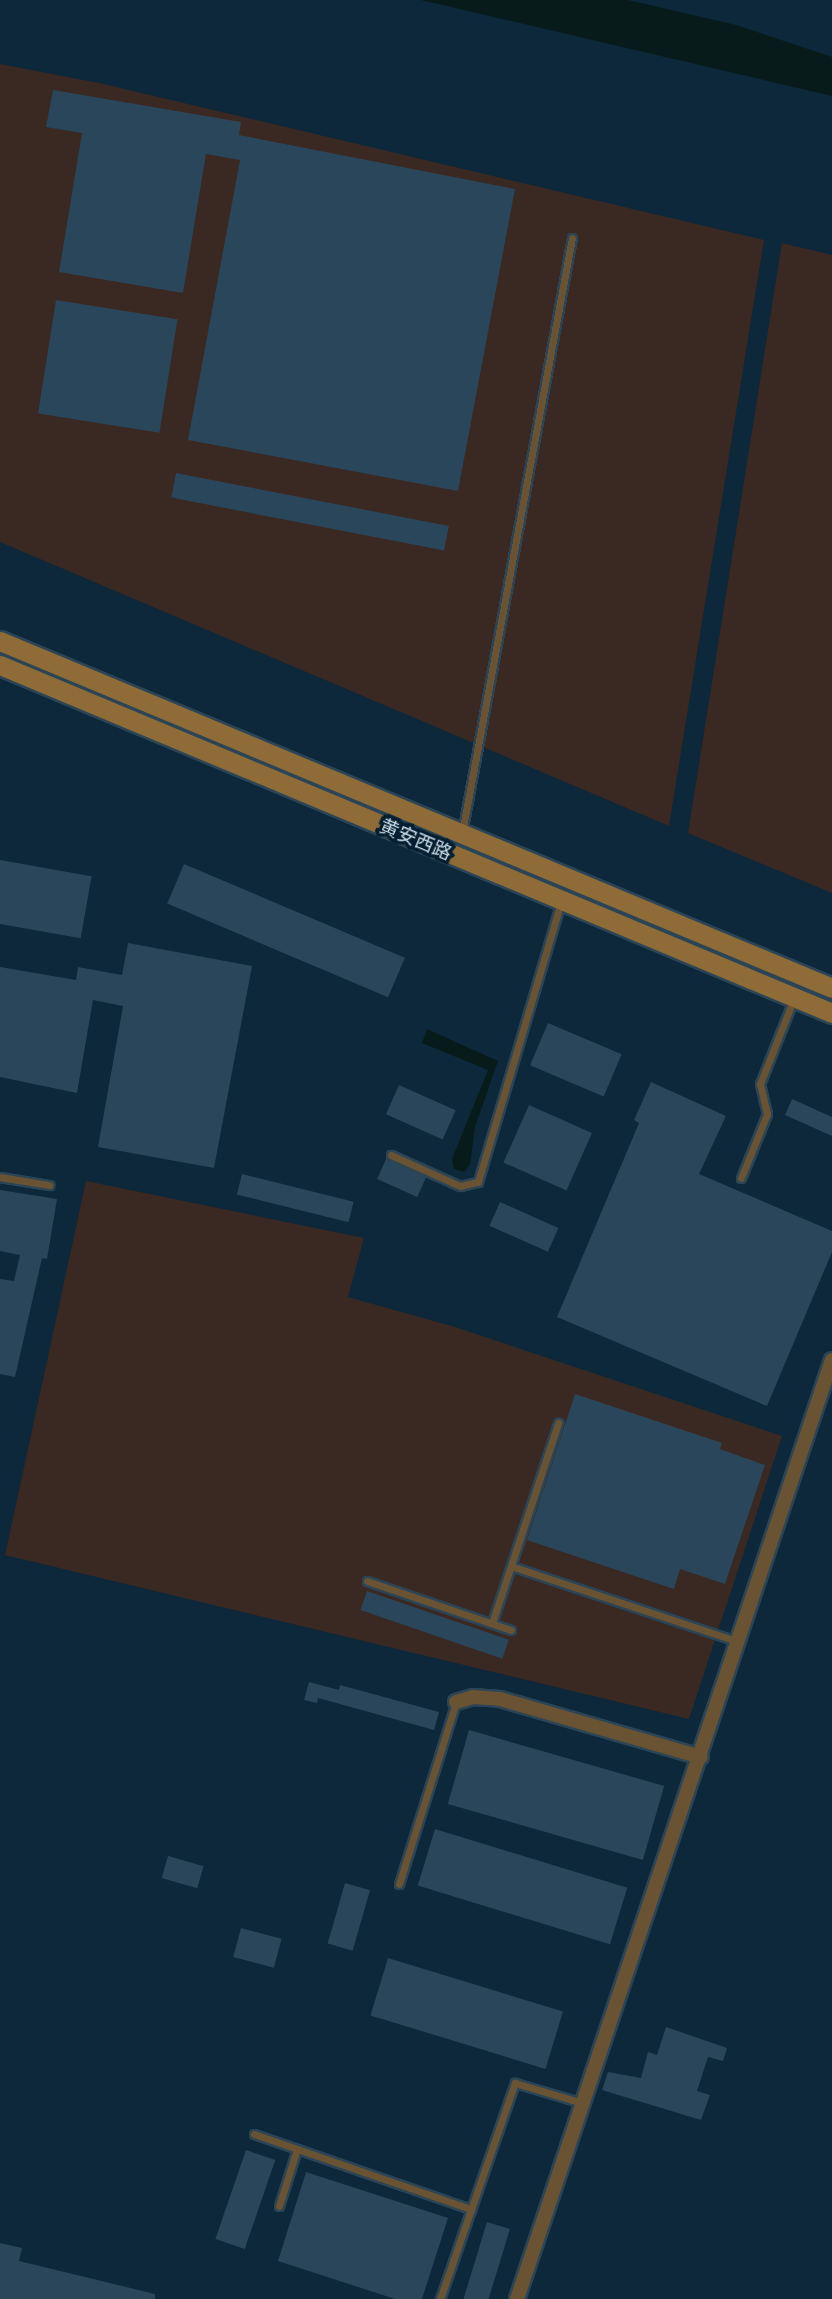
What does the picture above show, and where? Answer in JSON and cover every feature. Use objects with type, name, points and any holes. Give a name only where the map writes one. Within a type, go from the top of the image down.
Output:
[{"type":"street","name":"黄安西路","points":[[0,641],[832,988]]},
{"type":"street","name":"黄安西路","points":[[0,665],[832,1013]]},
{"type":"street","points":[[517,2299],[832,1360]]},
{"type":"street","points":[[456,1702],[473,1697],[499,1699],[701,1757]]},
{"type":"lane","points":[[462,833],[572,238]]},
{"type":"lane","points":[[391,1154],[460,1186],[478,1182],[561,900]]},
{"type":"lane","points":[[741,1178],[767,1114],[760,1084],[794,997]]},
{"type":"lane","points":[[0,1177],[49,1185]]},
{"type":"lane","points":[[492,1623],[558,1423]]},
{"type":"lane","points":[[511,1566],[739,1643]]},
{"type":"lane","points":[[367,1581],[511,1630]]},
{"type":"lane","points":[[400,1884],[456,1702]]},
{"type":"lane","points":[[440,2299],[516,2083],[583,2103]]},
{"type":"lane","points":[[254,2134],[471,2209]]},
{"type":"lane","points":[[279,2206],[297,2149]]},
{"type":"shaded area","points":[[421,0],[628,0],[736,25],[832,57],[832,96]]},
{"type":"shaded area","points":[[0,64],[99,83],[764,240],[669,826],[0,542]]},
{"type":"shaded area","points":[[782,243],[832,255],[832,893],[688,833]]},
{"type":"shaded area","points":[[427,1029],[498,1061],[475,1127],[470,1165],[464,1172],[454,1169],[452,1159],[488,1070],[422,1043]]},
{"type":"shaded area","points":[[86,1181],[364,1238],[348,1297],[455,1327],[782,1436],[689,1719],[5,1555]]},
{"type":"building","points":[[53,90],[241,122],[239,135],[515,189],[458,491],[188,440],[240,160],[206,154],[183,293],[59,272],[82,133],[46,127]]},
{"type":"building","points":[[56,300],[177,319],[159,433],[38,414]]},
{"type":"building","points":[[176,473],[449,526],[444,551],[171,498]]},
{"type":"building","points":[[0,860],[92,876],[81,938],[0,924]]},
{"type":"building","points":[[184,864],[405,958],[388,997],[167,904]]},
{"type":"building","points":[[128,943],[252,966],[214,1168],[98,1147],[123,1006],[93,1000],[77,1093],[0,1077],[0,967],[76,980],[78,967],[122,975]]},
{"type":"building","points":[[548,1023],[622,1054],[604,1097],[530,1065]]},
{"type":"building","points":[[651,1082],[726,1116],[699,1174],[832,1231],[832,1252],[767,1406],[557,1317],[639,1123],[634,1120]]},
{"type":"building","points":[[399,1085],[456,1110],[443,1139],[386,1114]]},
{"type":"building","points":[[792,1099],[832,1117],[832,1136],[785,1115]]},
{"type":"building","points":[[529,1105],[592,1133],[566,1191],[503,1163]]},
{"type":"building","points":[[386,1159],[426,1177],[417,1197],[377,1179]]},
{"type":"building","points":[[242,1174],[354,1202],[349,1222],[237,1194]]},
{"type":"building","points":[[0,1190],[57,1199],[47,1259],[42,1258],[15,1377],[0,1374],[0,1279],[14,1281],[20,1255],[0,1251]]},
{"type":"building","points":[[500,1202],[558,1228],[548,1252],[489,1226]]},
{"type":"building","points":[[575,1394],[722,1443],[720,1449],[765,1465],[725,1584],[680,1569],[674,1589],[527,1540]]},
{"type":"building","points":[[367,1591],[509,1640],[502,1659],[360,1610]]},
{"type":"building","points":[[309,1682],[339,1690],[340,1685],[439,1712],[434,1730],[318,1698],[317,1703],[304,1700]]},
{"type":"building","points":[[469,1730],[664,1786],[643,1860],[448,1804]]},
{"type":"building","points":[[435,1829],[627,1888],[610,1944],[418,1885]]},
{"type":"building","points":[[168,1856],[204,1866],[197,1888],[162,1878]]},
{"type":"building","points":[[345,1883],[370,1890],[353,1951],[328,1944]]},
{"type":"building","points":[[241,1928],[282,1939],[274,1968],[233,1957]]},
{"type":"building","points":[[388,1958],[563,2012],[545,2069],[370,2015]]},
{"type":"building","points":[[666,2027],[727,2048],[723,2061],[708,2057],[697,2091],[710,2095],[701,2120],[602,2090],[608,2072],[641,2078],[648,2052],[657,2055]]},
{"type":"building","points":[[246,2150],[275,2160],[245,2249],[215,2239]]},
{"type":"building","points":[[306,2172],[448,2218],[422,2299],[395,2299],[278,2261]]},
{"type":"building","points":[[487,2222],[510,2229],[489,2299],[463,2299]]},
{"type":"building","points":[[0,2243],[22,2248],[19,2261],[155,2294],[155,2299],[0,2299]]}]
